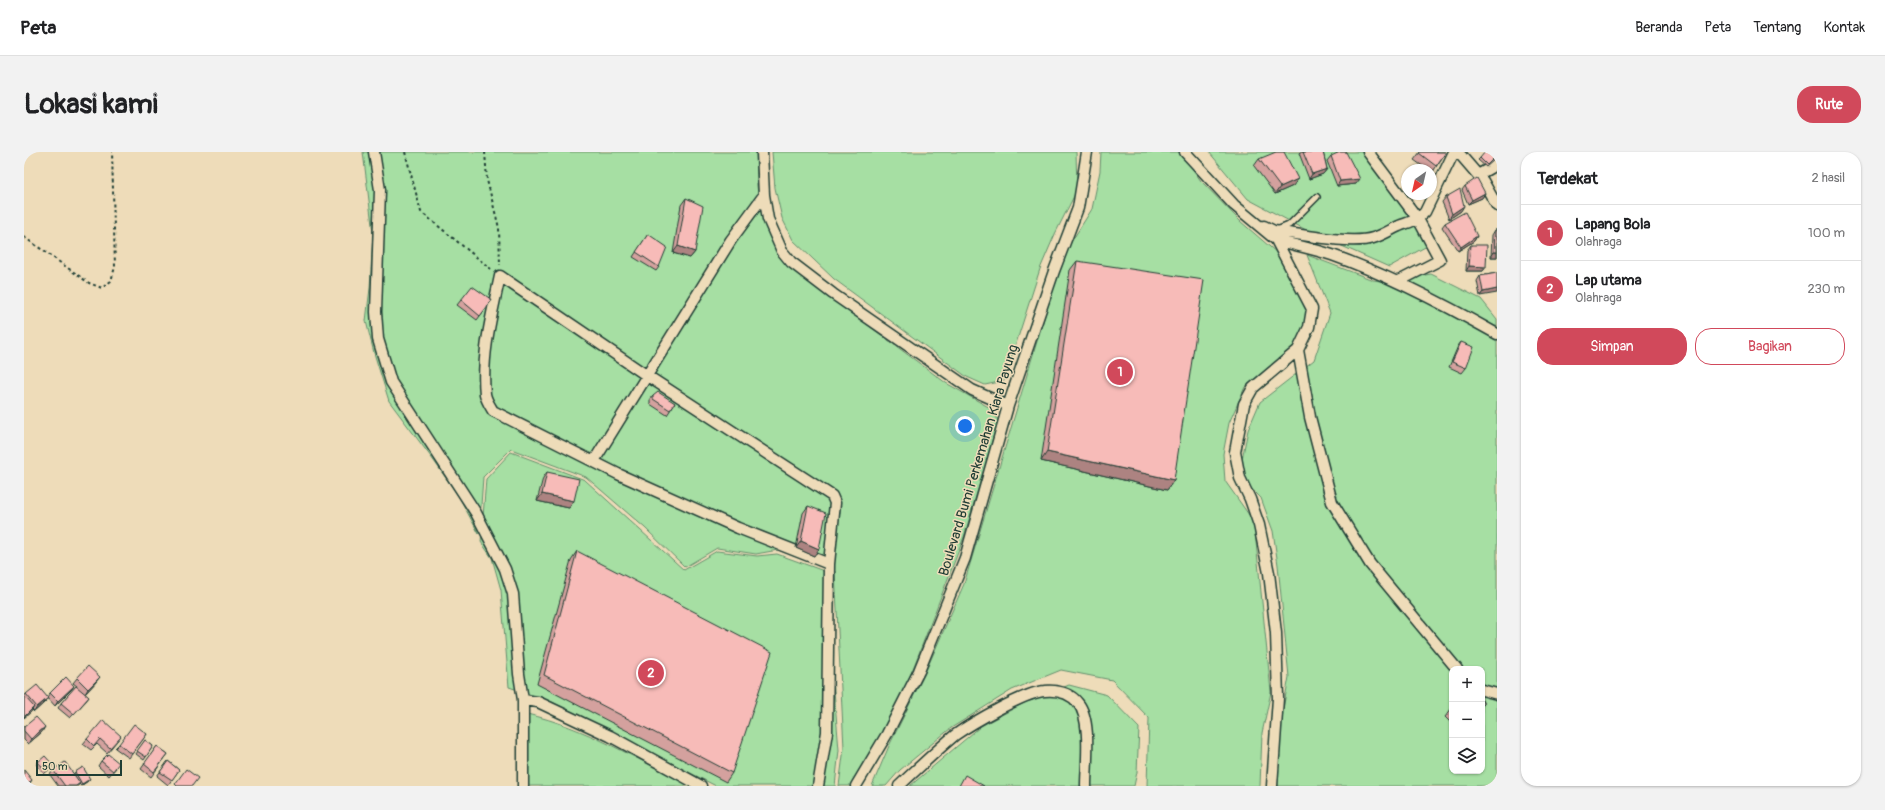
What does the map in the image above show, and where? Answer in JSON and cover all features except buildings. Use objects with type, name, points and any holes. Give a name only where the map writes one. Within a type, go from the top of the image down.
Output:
[{"type":"street","points":[[374,152],[380,190],[376,312],[378,339],[391,382],[476,513],[506,569],[513,594],[519,674],[523,700],[524,786]]},
{"type":"street","points":[[762,152],[764,195],[768,219],[782,251],[791,262],[834,294],[972,390],[1008,406]]},
{"type":"street","name":"Boulevard Bumi Perkemahan Kiara Payung","points":[[856,786],[887,734],[919,671],[962,565],[1008,406],[1054,270],[1078,208],[1087,152]]},
{"type":"street","points":[[1185,152],[1234,205],[1253,222],[1275,235],[1330,254],[1397,282],[1443,303],[1497,334]]},
{"type":"street","points":[[1368,152],[1418,219],[1440,260],[1397,282]]},
{"type":"street","points":[[1275,235],[1362,240],[1372,239],[1418,219],[1425,212],[1434,197],[1454,152]]},
{"type":"street","points":[[1458,152],[1484,181],[1497,206]]},
{"type":"street","points":[[1478,175],[1497,164]]},
{"type":"street","points":[[594,461],[731,240],[764,195]]},
{"type":"street","points":[[1272,786],[1278,698],[1276,633],[1268,574],[1259,525],[1240,478],[1235,452],[1238,428],[1244,404],[1253,388],[1298,350],[1309,327],[1312,309],[1275,235]]},
{"type":"street","points":[[818,786],[827,732],[829,564],[834,503],[832,496],[646,375],[500,276],[490,324],[485,368],[485,395],[493,411],[618,474],[717,518],[829,564]]},
{"type":"street","points":[[1298,350],[1310,417],[1332,502],[1370,564],[1455,666]]},
{"type":"street","points":[[899,786],[955,736],[978,719],[1018,700],[1044,691],[1063,693],[1072,696],[1079,703],[1086,721],[1086,786]]},
{"type":"street","points":[[1485,691],[1497,694]]},
{"type":"street","points":[[523,700],[538,702],[610,736],[701,786]]},
{"type":"lane","points":[[1275,235],[1289,225],[1317,197]]},
{"type":"path","points":[[24,237],[89,283],[102,288],[112,281],[115,268],[112,152]]},
{"type":"path","points":[[405,152],[421,212],[500,276]]},
{"type":"path","points":[[485,152],[487,180],[499,228],[500,276]]},
{"type":"green space","points":[[363,152],[756,152],[757,186],[760,209],[787,255],[815,286],[946,383],[992,409],[998,420],[964,537],[909,679],[855,786],[839,786],[844,748],[835,571],[778,550],[756,554],[717,548],[685,567],[645,528],[586,477],[511,449],[483,477],[479,534],[459,497],[389,401],[374,353],[366,321],[370,288],[373,233]]},
{"type":"green space","points":[[772,152],[1076,152],[1077,190],[1055,234],[1040,269],[1004,381],[985,385],[967,377],[834,279],[793,240],[782,218],[775,188]]},
{"type":"green space","points":[[1101,152],[1181,152],[1201,181],[1240,221],[1277,253],[1289,271],[1309,310],[1299,347],[1281,362],[1245,387],[1229,423],[1223,454],[1225,481],[1254,522],[1271,692],[1262,733],[1260,786],[1147,786],[1149,718],[1112,680],[1061,670],[1012,690],[951,728],[900,770],[886,786],[872,786],[889,746],[925,673],[964,584],[1063,255],[1092,209],[1100,171]]},
{"type":"green space","points":[[1209,152],[1372,152],[1401,195],[1401,200],[1405,200],[1421,224],[1427,246],[1389,267],[1308,231],[1248,199]]},
{"type":"green space","points":[[1307,255],[1373,280],[1396,283],[1408,278],[1431,274],[1481,299],[1497,319],[1497,786],[1278,786],[1278,736],[1289,677],[1278,565],[1273,531],[1261,498],[1246,483],[1241,464],[1248,430],[1260,402],[1314,360],[1330,313]]},
{"type":"green space","points":[[511,452],[585,480],[684,570],[717,551],[757,556],[777,554],[824,571],[839,750],[835,786],[716,786],[552,702],[509,687],[501,590],[492,558],[481,542],[486,479]]},
{"type":"green space","points":[[1069,685],[1107,695],[1139,728],[1137,772],[1134,786],[910,786],[981,726],[1024,703]]},
{"type":"green space","points":[[527,714],[570,727],[611,745],[691,786],[528,786]]},
{"type":"place","name":"Lapang Bola","points":[[1120,372]]},
{"type":"place","name":"Lap utama","points":[[651,673]]}]
